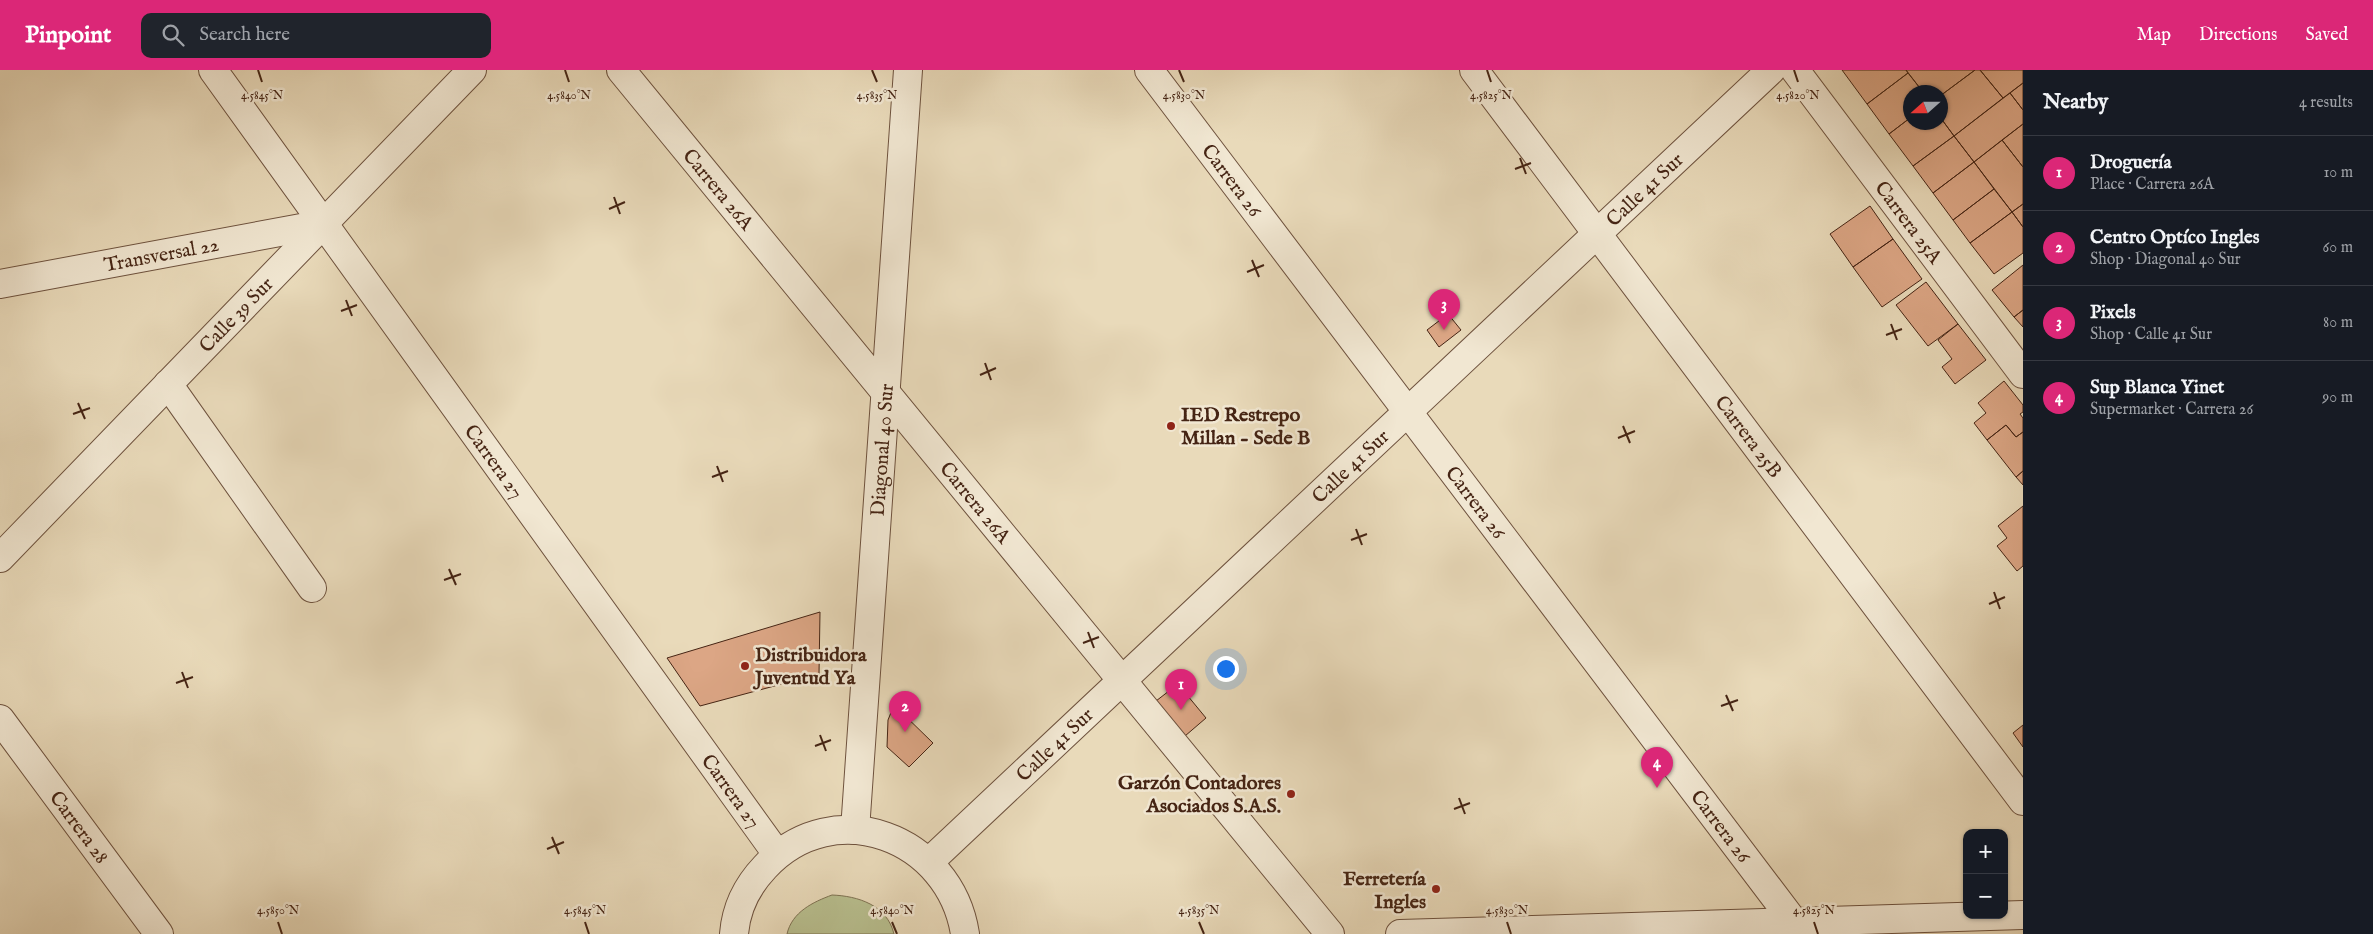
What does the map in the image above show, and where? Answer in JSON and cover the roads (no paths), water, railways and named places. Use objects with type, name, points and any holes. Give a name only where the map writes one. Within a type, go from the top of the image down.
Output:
[{"type":"street","name":"Carrera 27","points":[[213,70],[777,854]]},
{"type":"street","name":"Calle 39 Sur","points":[[0,558],[472,70]]},
{"type":"street","name":"Carrera 26A","points":[[621,70],[1330,934]]},
{"type":"street","name":"Diagonal 40 Sur","points":[[855,830],[908,70]]},
{"type":"street","name":"Carrera 26","points":[[1149,70],[1798,928]]},
{"type":"street","name":"Carrera 25B","points":[[1474,70],[2023,801]]},
{"type":"street","name":"Calle 41 Sur","points":[[929,862],[1771,70]]},
{"type":"street","name":"Carrera 25A","points":[[1795,70],[2023,374]]},
{"type":"street","name":"Transversal 22","points":[[0,284],[323,224]]},
{"type":"street","points":[[168,384],[312,588]]},
{"type":"street","name":"Carrera 28","points":[[0,718],[159,934]]},
{"type":"street","points":[[734,934],[735,918],[751,882],[777,854],[801,839],[828,831],[855,830],[882,834],[908,846],[929,862],[949,886],[962,915],[964,934]]},
{"type":"street","points":[[1400,934],[1660,928],[1798,928],[2023,915]]},
{"type":"place","name":"Pixels","points":[[1444,330]]},
{"type":"place","name":"IED Restrepo Millan - Sede B","points":[[1171,426]]},
{"type":"place","name":"Distribuidora Juventud Ya","points":[[745,666]]},
{"type":"place","name":"Droguería","points":[[1181,710]]},
{"type":"place","name":"Centro Optíco Ingles","points":[[905,732]]},
{"type":"place","name":"Sup Blanca Yinet","points":[[1657,788]]},
{"type":"place","name":"Garzón Contadores Asociados S.A.S.","points":[[1291,794]]},
{"type":"place","name":"Ferretería Ingles","points":[[1436,889]]}]
